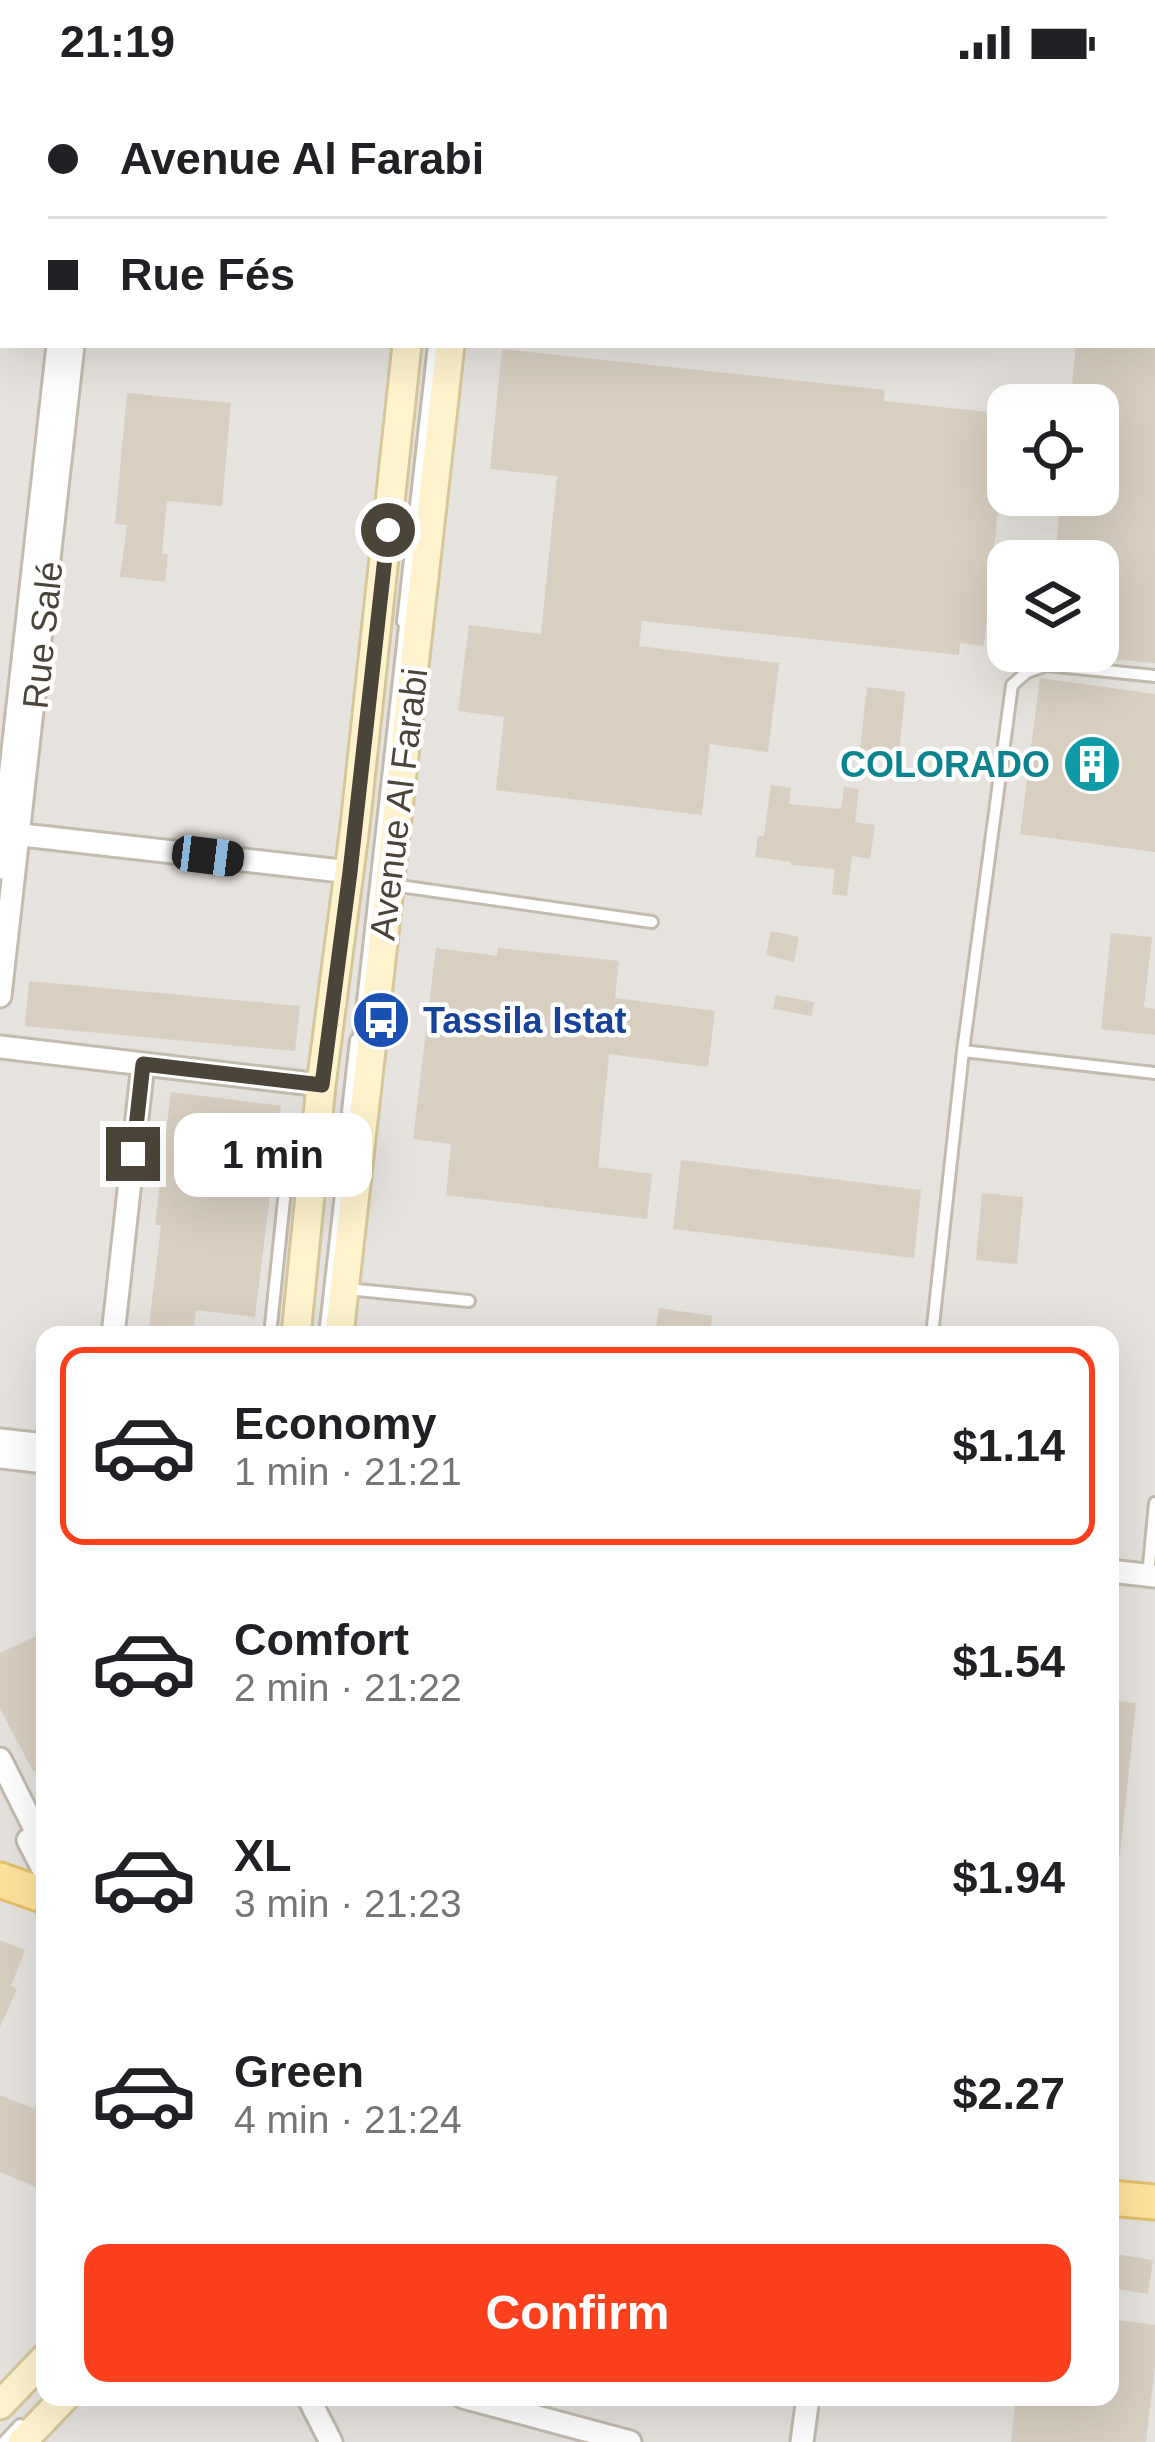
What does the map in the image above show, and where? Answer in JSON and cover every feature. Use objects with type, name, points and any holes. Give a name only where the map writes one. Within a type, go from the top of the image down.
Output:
[{"type":"main road","points":[[0,1880],[36,1891]]},
{"type":"main road","points":[[1119,2199],[1155,2202]]},
{"type":"street","name":"Rue Salé","points":[[0,996],[8,833],[58,348]]},
{"type":"street","name":"Rue Salé","points":[[0,868],[73,348]]},
{"type":"street","name":"Avenue Al Farabi","points":[[297,1326],[407,348]]},
{"type":"street","name":"Avenue Al Farabi","points":[[340,1326],[451,348]]},
{"type":"street","points":[[8,833],[350,872]]},
{"type":"street","points":[[0,1047],[322,1085]]},
{"type":"street","points":[[114,1326],[143,1064]]},
{"type":"street","points":[[0,1440],[36,1444]]},
{"type":"street","points":[[0,1457],[36,1461]]},
{"type":"street","points":[[1119,1572],[1151,1576]]},
{"type":"street","points":[[0,1760],[36,1831]]},
{"type":"street","points":[[0,1786],[36,1856]]},
{"type":"street","points":[[0,2405],[36,2367]]},
{"type":"street","points":[[22,2442],[56,2406]]},
{"type":"street","points":[[313,2406],[331,2442]]},
{"type":"street","points":[[493,2406],[630,2442]]},
{"type":"street","points":[[802,2442],[807,2406]]},
{"type":"lane","points":[[325,1326],[436,348]]},
{"type":"lane","points":[[933,1326],[963,1051],[1012,685],[1047,664],[1155,676]]},
{"type":"lane","points":[[389,885],[652,922]]},
{"type":"lane","points":[[963,1051],[1155,1073]]},
{"type":"lane","points":[[271,1326],[289,1151],[297,1133],[318,1126]]},
{"type":"lane","points":[[344,1288],[469,1301]]},
{"type":"lane","points":[[1151,1576],[1155,1503]]},
{"type":"lane","points":[[6,2442],[40,2406]]},
{"type":"shaded area","points":[[0,348],[1155,348],[1155,2442],[0,2442]]},
{"type":"building","points":[[1076,348],[1155,348],[1155,663],[1119,660],[1119,540],[1057,540],[1059,516],[1119,516],[1119,384],[1072,384]]},
{"type":"building","points":[[502,349],[885,390],[884,401],[987,412],[987,516],[997,516],[995,540],[987,540],[984,646],[960,643],[959,655],[642,621],[639,646],[779,663],[768,752],[710,744],[702,815],[496,790],[504,717],[458,711],[469,625],[541,634],[557,476],[490,469]]},
{"type":"building","points":[[127,393],[231,403],[222,506],[167,501],[162,554],[168,554],[165,582],[120,577],[127,525],[115,524]]},
{"type":"building","name":"COLORADO","points":[[1040,678],[1155,694],[1155,852],[1020,834]]},
{"type":"building","points":[[867,687],[905,692],[899,753],[860,749]]},
{"type":"building","points":[[771,785],[791,788],[789,804],[841,809],[844,787],[859,789],[855,822],[875,825],[870,859],[852,856],[847,896],[832,894],[835,869],[755,857],[758,836],[764,836]]},
{"type":"building","points":[[771,931],[799,937],[794,962],[766,955]]},
{"type":"building","points":[[1111,933],[1152,937],[1144,1007],[1155,1009],[1155,1035],[1101,1029]]},
{"type":"building","points":[[436,948],[497,956],[498,948],[619,961],[615,998],[715,1011],[708,1067],[609,1054],[598,1167],[652,1174],[647,1219],[446,1195],[451,1144],[413,1139]]},
{"type":"building","points":[[29,981],[300,1006],[295,1051],[25,1026]]},
{"type":"building","points":[[776,995],[814,1002],[812,1016],[773,1009]]},
{"type":"building","points":[[171,1092],[281,1106],[255,1317],[196,1310],[194,1326],[149,1326],[161,1225],[155,1225]]},
{"type":"building","points":[[681,1160],[921,1190],[914,1258],[673,1229]]},
{"type":"building","points":[[982,1193],[1023,1197],[1017,1264],[976,1260]]},
{"type":"building","points":[[659,1308],[712,1316],[711,1326],[656,1326]]},
{"type":"building","points":[[36,1636],[36,1772],[0,1709],[0,1653]]},
{"type":"building","points":[[1119,1701],[1136,1703],[1119,1855]]},
{"type":"building","points":[[0,1940],[25,1950],[11,1986],[17,1989],[0,2027]]},
{"type":"building","points":[[0,2095],[36,2109],[36,2187],[0,2172]]},
{"type":"building","points":[[1119,2254],[1153,2260],[1148,2294],[1119,2289]]},
{"type":"building","points":[[1119,2320],[1155,2325],[1146,2442],[1011,2442],[1015,2406],[1119,2406]]},
{"type":"place","name":"COLORADO","points":[[1092,764]]},
{"type":"place","name":"Tassila Istat","points":[[381,1020]]},
{"type":"route","points":[[133,1154],[143,1064],[322,1085],[388,530]]}]
